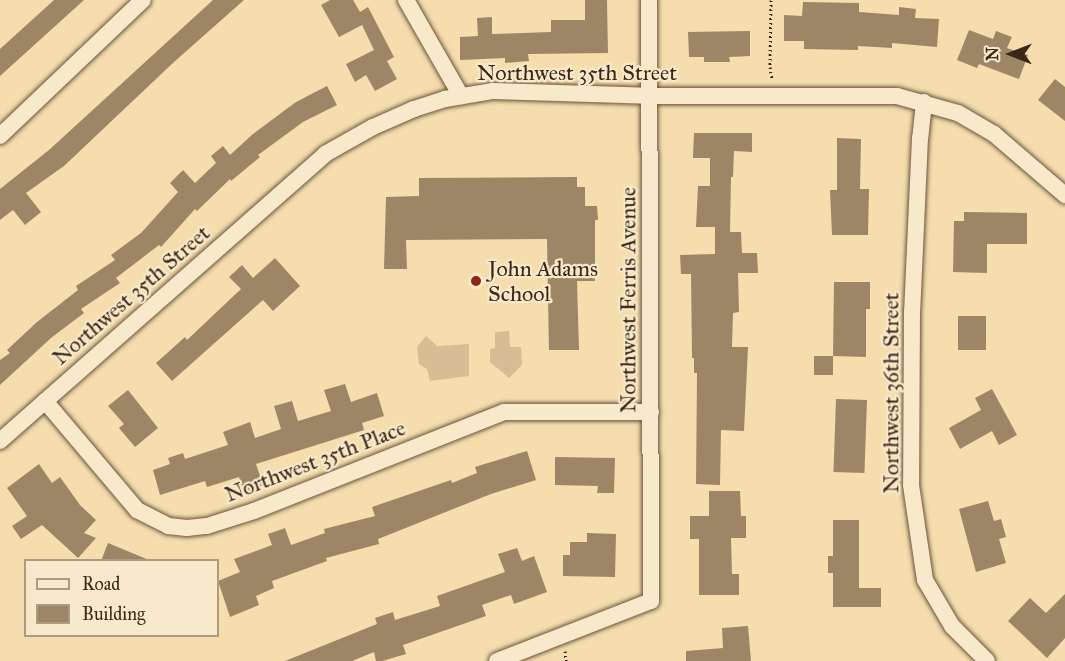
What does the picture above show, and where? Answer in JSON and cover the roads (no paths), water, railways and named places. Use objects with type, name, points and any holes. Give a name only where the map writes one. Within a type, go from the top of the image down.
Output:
[{"type":"street","points":[[0,135],[143,0]]},
{"type":"street","points":[[406,0],[461,96]]},
{"type":"street","name":"Northwest Ferris Avenue","points":[[497,661],[651,600],[649,0]]},
{"type":"street","name":"Northwest 35th Street","points":[[0,441],[325,154],[373,127],[414,109],[461,96],[493,91],[648,96],[897,96],[958,113],[994,134],[1065,195]]},
{"type":"street","name":"Northwest 36th Street","points":[[924,102],[920,138],[912,311],[911,485],[925,580],[952,626],[987,661]]},
{"type":"street","name":"Northwest 35th Place","points":[[45,401],[137,510],[168,526],[186,528],[207,526],[254,511],[504,412],[651,412]]},
{"type":"place","name":"John Adams School","points":[[476,281]]}]
